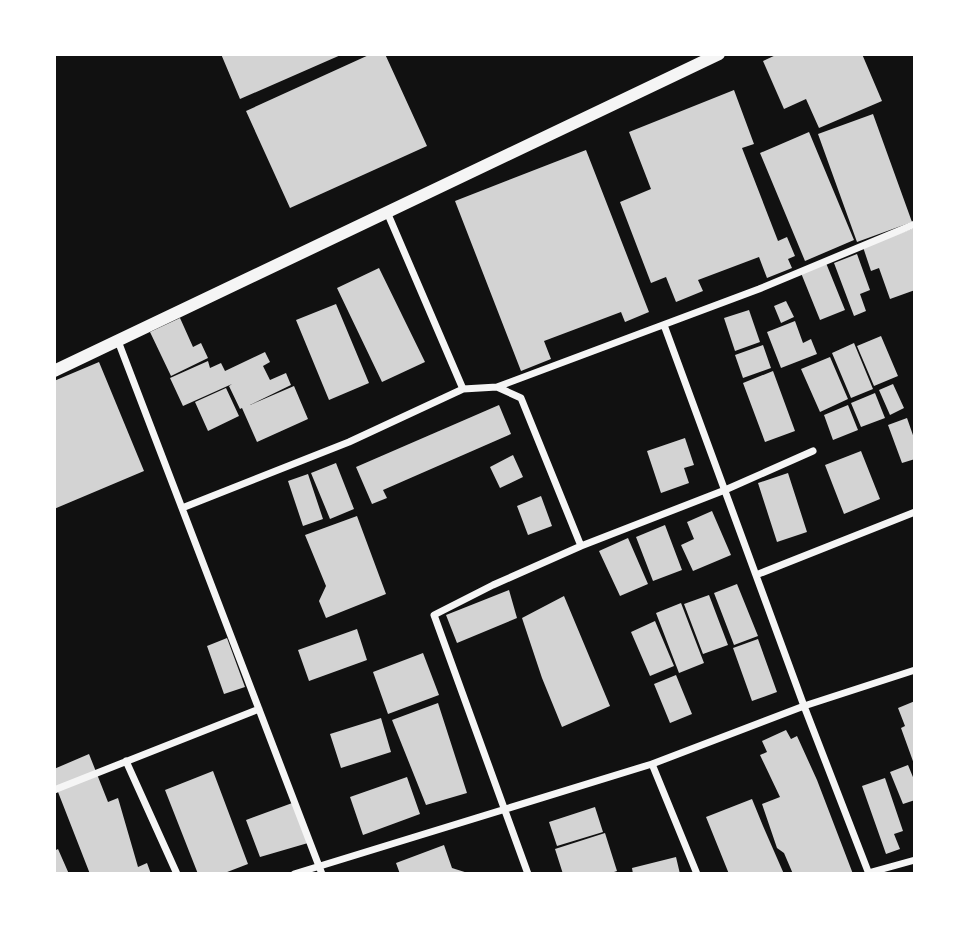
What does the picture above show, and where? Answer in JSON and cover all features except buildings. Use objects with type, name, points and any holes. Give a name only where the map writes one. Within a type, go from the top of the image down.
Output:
[{"type":"street","points":[[54,372],[719,54]]},
{"type":"street","points":[[387,212],[463,388]]},
{"type":"street","points":[[182,508],[349,442],[463,388],[497,387],[759,289],[915,224]]},
{"type":"street","points":[[664,325],[804,706],[869,873],[915,860]]},
{"type":"street","points":[[118,341],[321,870]]},
{"type":"street","points":[[497,387],[521,398],[581,546]]},
{"type":"street","points":[[528,874],[434,615],[581,546],[725,491],[813,452]]},
{"type":"street","points":[[756,575],[915,512]]},
{"type":"street","points":[[294,874],[321,870],[503,808],[652,764],[804,706],[915,670]]},
{"type":"street","points":[[54,790],[259,709]]},
{"type":"street","points":[[126,761],[177,874]]},
{"type":"street","points":[[652,764],[696,874]]}]
